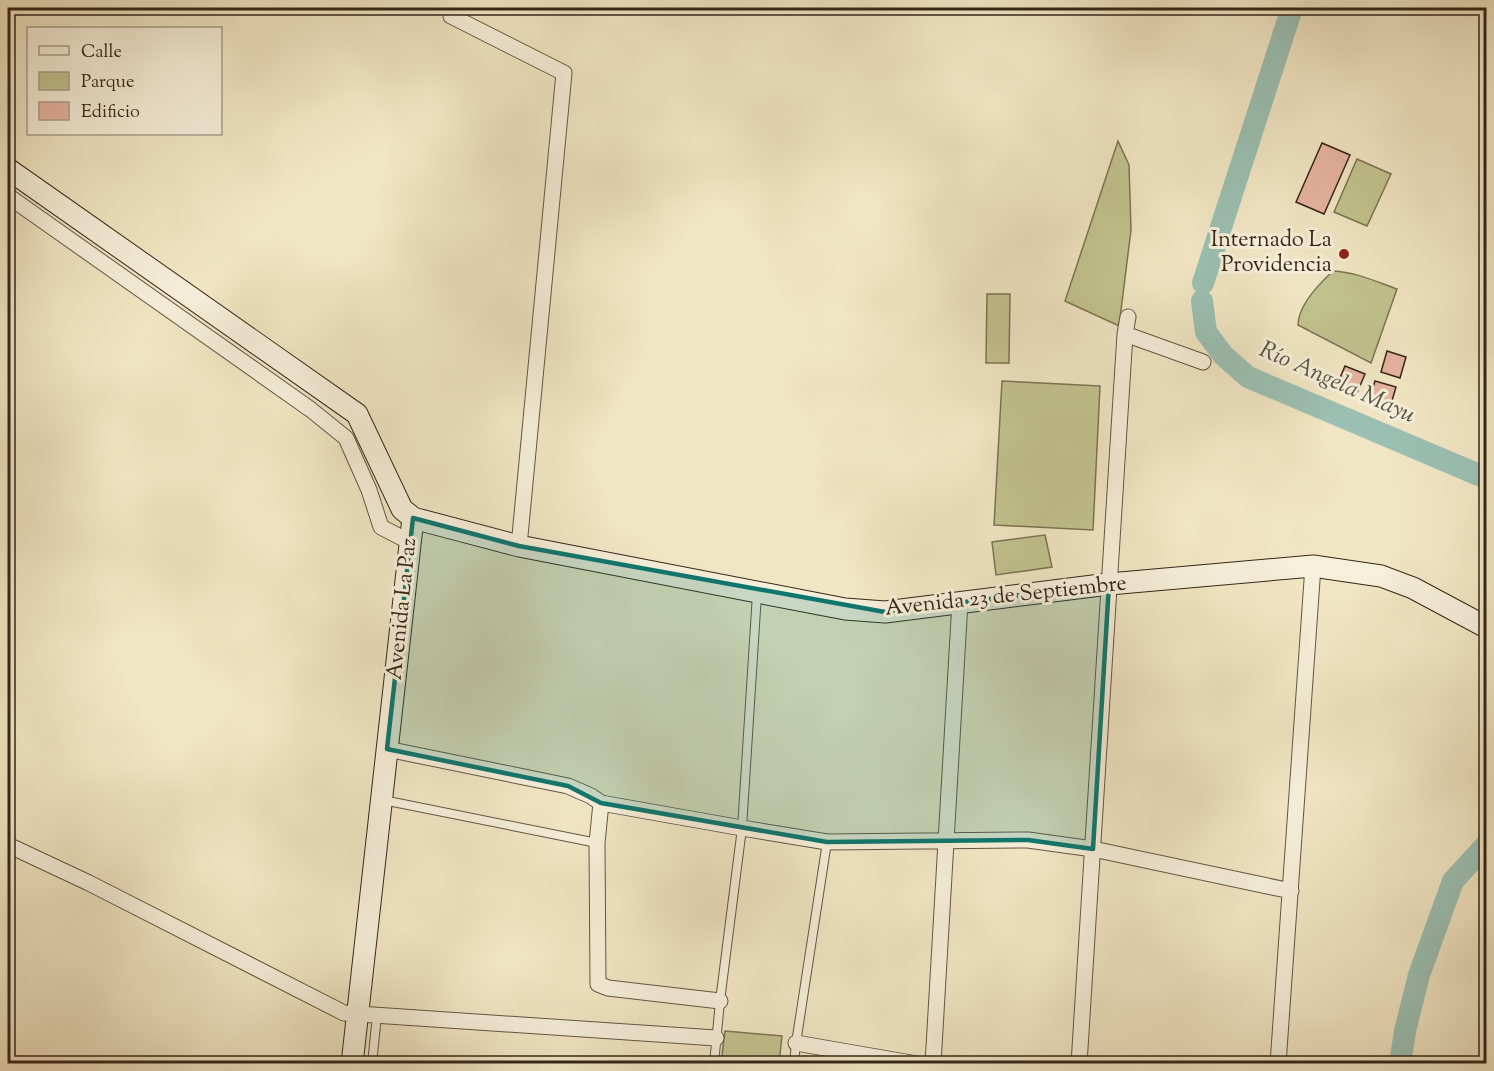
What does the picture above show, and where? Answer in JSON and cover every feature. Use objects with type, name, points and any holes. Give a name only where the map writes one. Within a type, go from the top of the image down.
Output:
[{"type":"main road","name":"Avenida La Paz","points":[[8,169],[357,414],[402,509],[413,518],[382,800],[367,1014],[352,1064]]},
{"type":"main road","name":"Avenida 23 de Septiembre","points":[[413,518],[519,546],[845,609],[885,612],[1109,584],[1313,566],[1382,576],[1413,588],[1486,627]]},
{"type":"street","points":[[451,8],[451,15],[564,73],[519,546]]},
{"type":"street","points":[[8,196],[310,408],[346,438],[369,490],[381,527],[410,542]]},
{"type":"street","points":[[1079,1064],[1125,334],[1128,317]]},
{"type":"street","points":[[1125,334],[1203,362]]},
{"type":"street","points":[[1278,1064],[1313,566]]},
{"type":"street","points":[[933,1064],[960,602]]},
{"type":"street","points":[[387,749],[568,786],[601,803],[827,842],[1028,840],[1093,849],[1291,891]]},
{"type":"street","points":[[601,803],[597,843],[598,984],[608,988],[720,1001]]},
{"type":"street","points":[[8,845],[89,883],[344,1013],[716,1038]]},
{"type":"street","points":[[796,1043],[917,1064]]},
{"type":"lane","points":[[714,1064],[742,828],[757,592]]},
{"type":"lane","points":[[382,800],[597,843]]},
{"type":"lane","points":[[794,1064],[827,842]]},
{"type":"lane","points":[[367,1014],[372,1064]]},
{"type":"highlighted area","points":[[413,518],[519,546],[885,612],[1109,584],[1093,849],[1028,840],[827,842],[601,803],[568,786],[387,749]]},
{"type":"green space","points":[[1118,141],[1129,165],[1131,230],[1119,326],[1065,301]]},
{"type":"green space","points":[[1357,159],[1391,174],[1367,226],[1334,212]]},
{"type":"green space","points":[[1333,271],[1358,275],[1397,289],[1371,363],[1298,325],[1306,303],[1316,288]]},
{"type":"green space","points":[[987,294],[1010,294],[1009,363],[986,363]]},
{"type":"green space","points":[[1002,381],[1100,386],[1093,530],[994,525]]},
{"type":"green space","points":[[1045,535],[1052,567],[996,575],[992,542]]},
{"type":"green space","points":[[725,1031],[782,1036],[779,1063],[721,1063]]},
{"type":"building","points":[[1322,143],[1350,155],[1324,214],[1296,202]]},
{"type":"building","points":[[1387,351],[1406,357],[1400,378],[1381,372]]},
{"type":"building","points":[[1345,366],[1365,374],[1357,393],[1337,385]]},
{"type":"building","points":[[1375,381],[1396,387],[1389,411],[1368,404]]},
{"type":"waterway","name":"Río Angela Mayu","points":[[1203,283],[1292,8]]},
{"type":"waterway","name":"Río Angela Mayu","points":[[1202,301],[1206,332],[1223,355],[1248,377],[1486,478]]},
{"type":"waterway","name":"Río Angela Mayu","points":[[1400,1064],[1405,1031],[1419,975],[1453,881],[1486,845]]},
{"type":"place","name":"Internado La Providencia","points":[[1344,254]]}]
